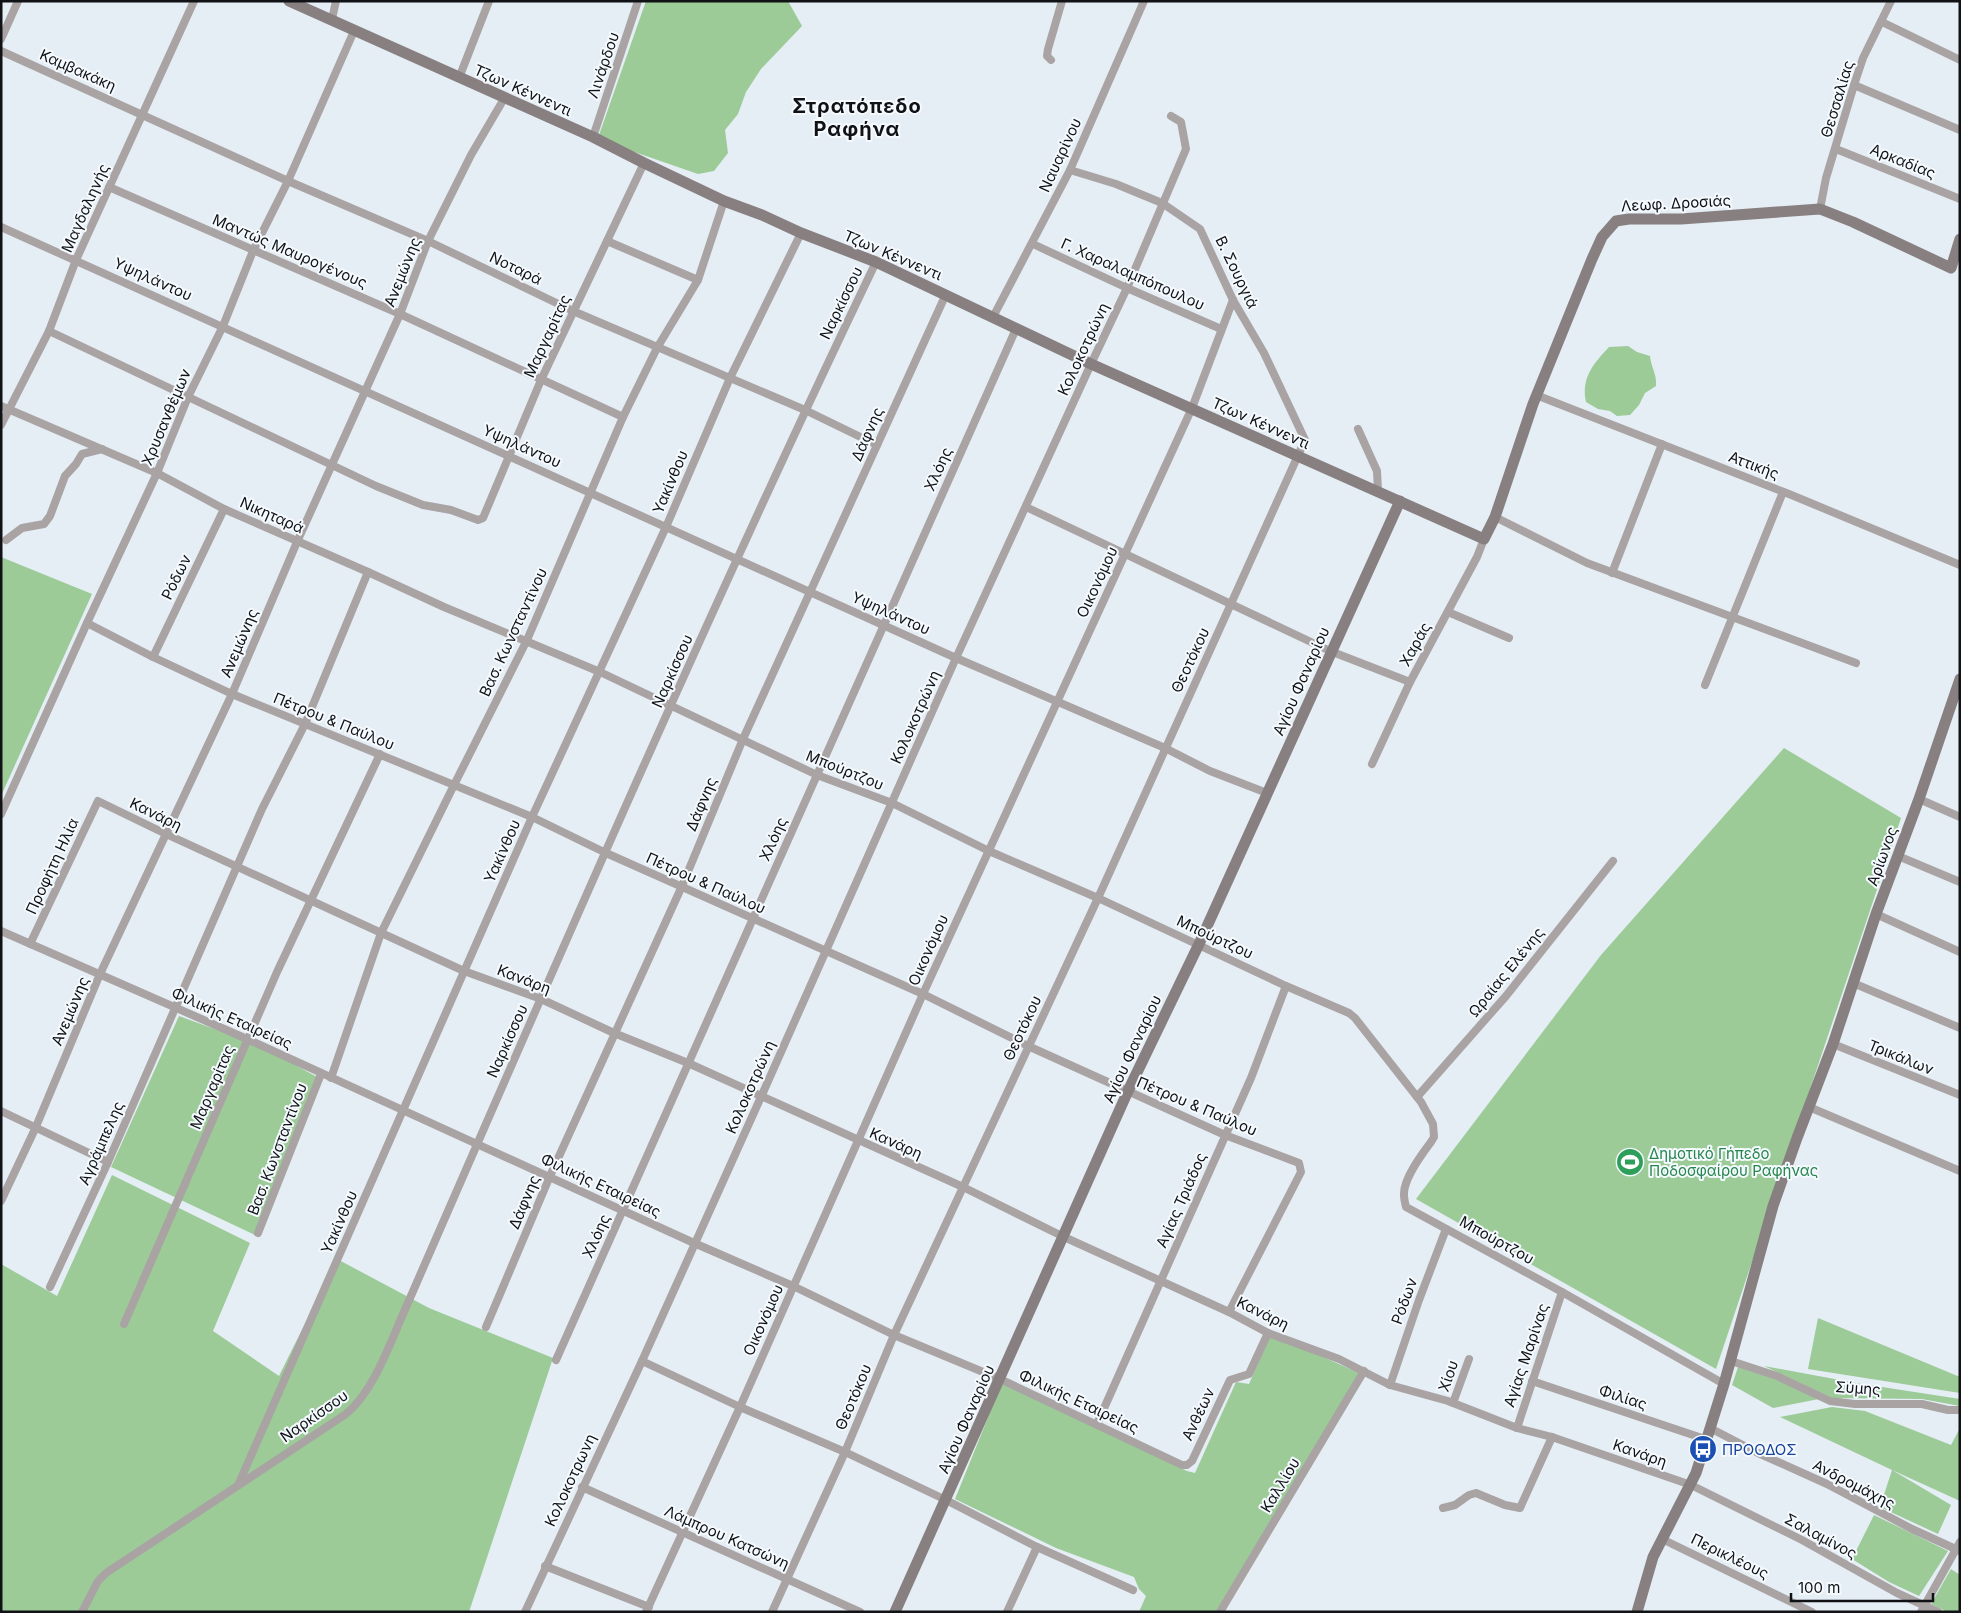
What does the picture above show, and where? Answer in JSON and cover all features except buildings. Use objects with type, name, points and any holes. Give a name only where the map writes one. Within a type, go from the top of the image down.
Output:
[{"type":"street","points":[[1,40],[18,1]]},
{"type":"street","name":"Μαγδαληνής","points":[[1,425],[5,408],[49,331],[76,260],[194,1]]},
{"type":"street","name":"Τζων Κέννεντι","points":[[289,1],[594,137],[644,164],[724,201],[876,262],[1091,364],[1484,539]]},
{"type":"street","points":[[332,19],[336,1]]},
{"type":"street","points":[[459,78],[489,1]]},
{"type":"street","name":"Λινάρδου","points":[[594,137],[638,1]]},
{"type":"street","points":[[1051,60],[1047,56],[1048,48],[1062,1]]},
{"type":"street","name":"Ναυαρίνου","points":[[993,317],[1033,244],[1070,170],[1144,1]]},
{"type":"street","name":"Θεσσαλίας","points":[[1820,209],[1826,178],[1863,58],[1891,1]]},
{"type":"street","points":[[1882,22],[1960,60]]},
{"type":"street","name":"Χρυσανθέμων","points":[[1,814],[86,623],[157,473],[188,397],[223,326],[253,251],[288,181],[354,31]]},
{"type":"street","name":"Καμβακάκη","points":[[1,50],[143,115]]},
{"type":"street","points":[[1854,85],[1960,130]]},
{"type":"street","name":"Ανεμώνης","points":[[1,1201],[35,1129],[100,974],[232,694],[297,542],[400,314],[428,241],[471,155],[505,97]]},
{"type":"street","name":"Νοταρά","points":[[143,115],[288,181],[428,241],[573,311],[805,410],[877,445]]},
{"type":"street","name":"Κολοκοτρώνη","points":[[642,1361],[827,951],[956,658],[1127,288],[1186,148],[1181,122],[1171,116]]},
{"type":"street","name":"Αρκαδίας","points":[[1836,149],[1960,198]]},
{"type":"street","name":"Μαργαρίτας","points":[[332,464],[376,486],[424,505],[451,510],[478,520],[483,518],[541,380],[644,164]]},
{"type":"street","name":"Β. Σουργιά","points":[[1070,170],[1116,184],[1162,203],[1200,229],[1234,300],[1264,353],[1304,436],[1305,440],[1299,456]]},
{"type":"street","name":"Μαντώς Μαυρογένους","points":[[109,187],[400,314],[623,417]]},
{"type":"street","name":"Βασ. Κωνσταντίνου","points":[[331,1078],[382,933],[527,640],[623,417],[657,348],[698,280],[724,201]]},
{"type":"street","name":"Λεωφ. Δροσιάς","points":[[1484,539],[1495,517],[1504,484],[1536,395],[1592,259],[1602,237],[1616,221],[1629,219],[1681,219],[1820,209],[1854,222],[1955,270],[1960,239]]},
{"type":"street","name":"Υψηλάντου","points":[[1,227],[956,658],[1165,748],[1210,770],[1267,793]]},
{"type":"street","name":"Υακίνθου","points":[[239,1484],[532,817],[666,526],[730,378],[801,233]]},
{"type":"street","points":[[607,241],[698,280]]},
{"type":"street","name":"Γ. Χαραλαμπόπουλου","points":[[1033,244],[1221,329]]},
{"type":"street","name":"Ναρκίσσου","points":[[82,1612],[98,1581],[106,1573],[346,1414],[357,1404],[375,1375],[737,559],[805,410],[876,262]]},
{"type":"street","name":"Δάφνης","points":[[486,1327],[550,1176],[682,886],[743,739],[946,294]]},
{"type":"street","name":"Οικονόμου","points":[[648,1609],[924,994],[1192,408],[1221,329],[1234,300]]},
{"type":"street","name":"Χλόης","points":[[556,1360],[1016,329]]},
{"type":"street","points":[[49,331],[332,464]]},
{"type":"street","name":"Αττικής","points":[[1536,395],[1783,492],[1960,565]]},
{"type":"street","name":"Νικηταρά","points":[[5,408],[157,473],[224,509],[297,542],[444,607],[527,640]]},
{"type":"street","points":[[1358,429],[1377,471],[1378,491]]},
{"type":"street","points":[[1612,573],[1662,444]]},
{"type":"street","points":[[6,540],[22,528],[44,524],[50,516],[65,476],[82,454],[102,449]]},
{"type":"street","name":"Θεοτόκου","points":[[772,1612],[845,1452],[894,1335],[1098,898],[1299,456]]},
{"type":"street","points":[[1705,686],[1783,492]]},
{"type":"street","name":"Αγίου Φαναρίου","points":[[895,1612],[1128,1092],[1198,944],[1400,501]]},
{"type":"street","points":[[1026,507],[1330,651],[1410,682]]},
{"type":"street","name":"Ρόδων","points":[[153,657],[224,509]]},
{"type":"street","points":[[1495,517],[1587,563],[1856,663]]},
{"type":"street","name":"Χαράς","points":[[1372,764],[1410,682],[1477,557],[1484,539]]},
{"type":"street","name":"Αγράμπελης","points":[[50,1287],[108,1162],[238,867],[262,808],[305,724],[368,572]]},
{"type":"street","points":[[1448,612],[1509,638]]},
{"type":"street","name":"Πέτρου & Παύλου","points":[[86,623],[232,694],[532,817],[606,854],[924,994],[1028,1046],[1128,1092],[1225,1135],[1296,1162],[1301,1169],[1298,1177],[1229,1312]]},
{"type":"street","name":"Μπούρτζου","points":[[527,640],[672,704],[817,775],[892,803],[989,851],[1098,898],[1352,1015],[1430,1116],[1434,1137],[1412,1171],[1404,1188],[1403,1196],[1406,1207],[1562,1292],[1724,1384]]},
{"type":"street","name":"Αρίωνος","points":[[1637,1612],[1650,1564],[1690,1485],[1731,1361],[1773,1206],[1833,1044],[1876,914],[1919,799],[1960,679]]},
{"type":"street","name":"Μαργαρίτας","points":[[124,1324],[247,1039],[380,754]]},
{"type":"street","points":[[1919,799],[1960,817]]},
{"type":"street","name":"Κανάρη","points":[[98,801],[464,971],[541,1000],[614,1033],[688,1063],[962,1188],[1064,1238],[1229,1312],[1268,1333],[1340,1359],[1390,1385],[1453,1403],[1516,1428],[1552,1437],[1690,1485]]},
{"type":"street","name":"Προφήτη Ηλία","points":[[30,944],[98,801]]},
{"type":"street","points":[[1898,856],[1960,882]]},
{"type":"street","name":"Ωραίας Ελένης","points":[[1417,1097],[1506,996],[1613,861]]},
{"type":"street","points":[[1876,914],[1960,952]]},
{"type":"street","name":"Φιλικής Εταιρείας","points":[[1,931],[247,1039],[550,1176],[694,1243],[793,1286],[894,1335],[1000,1379],[1182,1465],[1188,1465]]},
{"type":"street","points":[[1853,983],[1960,1028]]},
{"type":"street","name":"Αγίας Τριάδος","points":[[1097,1424],[1251,1078],[1286,986]]},
{"type":"street","name":"Τρικάλων","points":[[1833,1044],[1960,1096]]},
{"type":"street","name":"Βασ. Κωνσταντίνου","points":[[258,1233],[321,1074]]},
{"type":"street","points":[[1809,1107],[1960,1171]]},
{"type":"street","points":[[1,1111],[35,1129],[108,1162]]},
{"type":"street","name":"Ρόδων","points":[[1390,1385],[1418,1300],[1446,1229]]},
{"type":"street","name":"Αγίας Μαρίνας","points":[[1516,1428],[1562,1292]]},
{"type":"street","name":"Ανθέων","points":[[1188,1465],[1192,1461],[1229,1382],[1233,1378],[1249,1374],[1268,1333]]},
{"type":"street","name":"Χίου","points":[[1453,1403],[1469,1358]]},
{"type":"street","points":[[642,1361],[740,1407],[845,1452],[946,1500],[1037,1547],[1133,1590]]},
{"type":"street","name":"Κολοκοτρωνη","points":[[525,1612],[642,1361]]},
{"type":"street","name":"Σύμης","points":[[1731,1361],[1777,1376],[1830,1401],[1855,1404],[1922,1404],[1948,1410],[1960,1410]]},
{"type":"street","name":"Καλλίου","points":[[1220,1612],[1364,1372]]},
{"type":"street","name":"Φιλίας","points":[[1532,1382],[1707,1433]]},
{"type":"street","name":"Ανδρομάχης","points":[[1707,1433],[1758,1453],[1827,1484],[1912,1529],[1958,1547]]},
{"type":"street","points":[[1443,1508],[1455,1505],[1469,1495],[1476,1493],[1506,1505],[1520,1508],[1552,1437]]},
{"type":"street","name":"Σαλαμίνος","points":[[1690,1485],[1802,1540],[1922,1608],[1938,1612]]},
{"type":"street","name":"Λάμπρου Κατσώνη","points":[[582,1487],[860,1612]]},
{"type":"street","name":"Περικλέους","points":[[1662,1539],[1812,1612]]},
{"type":"street","points":[[1007,1612],[1037,1547]]},
{"type":"street","points":[[1922,1608],[1958,1547]]},
{"type":"street","points":[[545,1566],[648,1609]]},
{"type":"green space","points":[[646,1],[788,1],[802,26],[761,69],[746,92],[738,114],[725,130],[728,153],[714,171],[698,174],[623,148],[599,135]]},
{"type":"green space","points":[[1628,346],[1637,352],[1650,356],[1656,378],[1656,386],[1645,393],[1639,405],[1630,415],[1617,416],[1610,411],[1598,409],[1586,402],[1585,386],[1593,366],[1609,347]]},
{"type":"green space","points":[[1,557],[92,594],[1,796]]},
{"type":"green space","points":[[1784,748],[1901,818],[1716,1369],[1416,1199],[1601,955]]},
{"type":"green space","points":[[179,1016],[261,1046],[317,1077],[255,1235],[111,1167]]},
{"type":"green space","points":[[112,1175],[250,1243],[213,1331],[279,1376],[337,1259],[429,1308],[553,1358],[469,1612],[1,1612],[1,1264],[57,1296]]},
{"type":"green space","points":[[1818,1318],[1960,1377],[1960,1393],[1808,1369]]},
{"type":"green space","points":[[1271,1334],[1359,1373],[1217,1612],[1139,1612],[1146,1596],[1139,1589],[1134,1577],[1056,1548],[955,1499],[1002,1383],[1187,1471],[1195,1473],[1236,1382],[1249,1384]]},
{"type":"green space","points":[[1764,1366],[1960,1399],[1960,1406],[1922,1399],[1832,1398]]},
{"type":"green space","points":[[1738,1367],[1781,1381],[1819,1399],[1773,1408],[1732,1385]]},
{"type":"green space","points":[[1832,1407],[1865,1411],[1951,1445],[1960,1428],[1960,1501],[1780,1417]]},
{"type":"green space","points":[[1892,1470],[1951,1505],[1938,1534],[1880,1507]]},
{"type":"green space","points":[[1874,1515],[1948,1551],[1919,1596],[1889,1582],[1852,1559]]},
{"type":"green space","points":[[1951,1569],[1960,1575],[1960,1612],[1947,1612],[1931,1604]]},
{"type":"place","name":"Δημοτικό Γήπεδο Ποδοσφαίρου Ραφήνας","points":[[1630,1162]]},
{"type":"place","name":"ΠΡΟΟΔΟΣ","points":[[1703,1449]]},
{"type":"district","name":"Στρατόπεδο Ραφήνα","points":[[857,118]]}]
